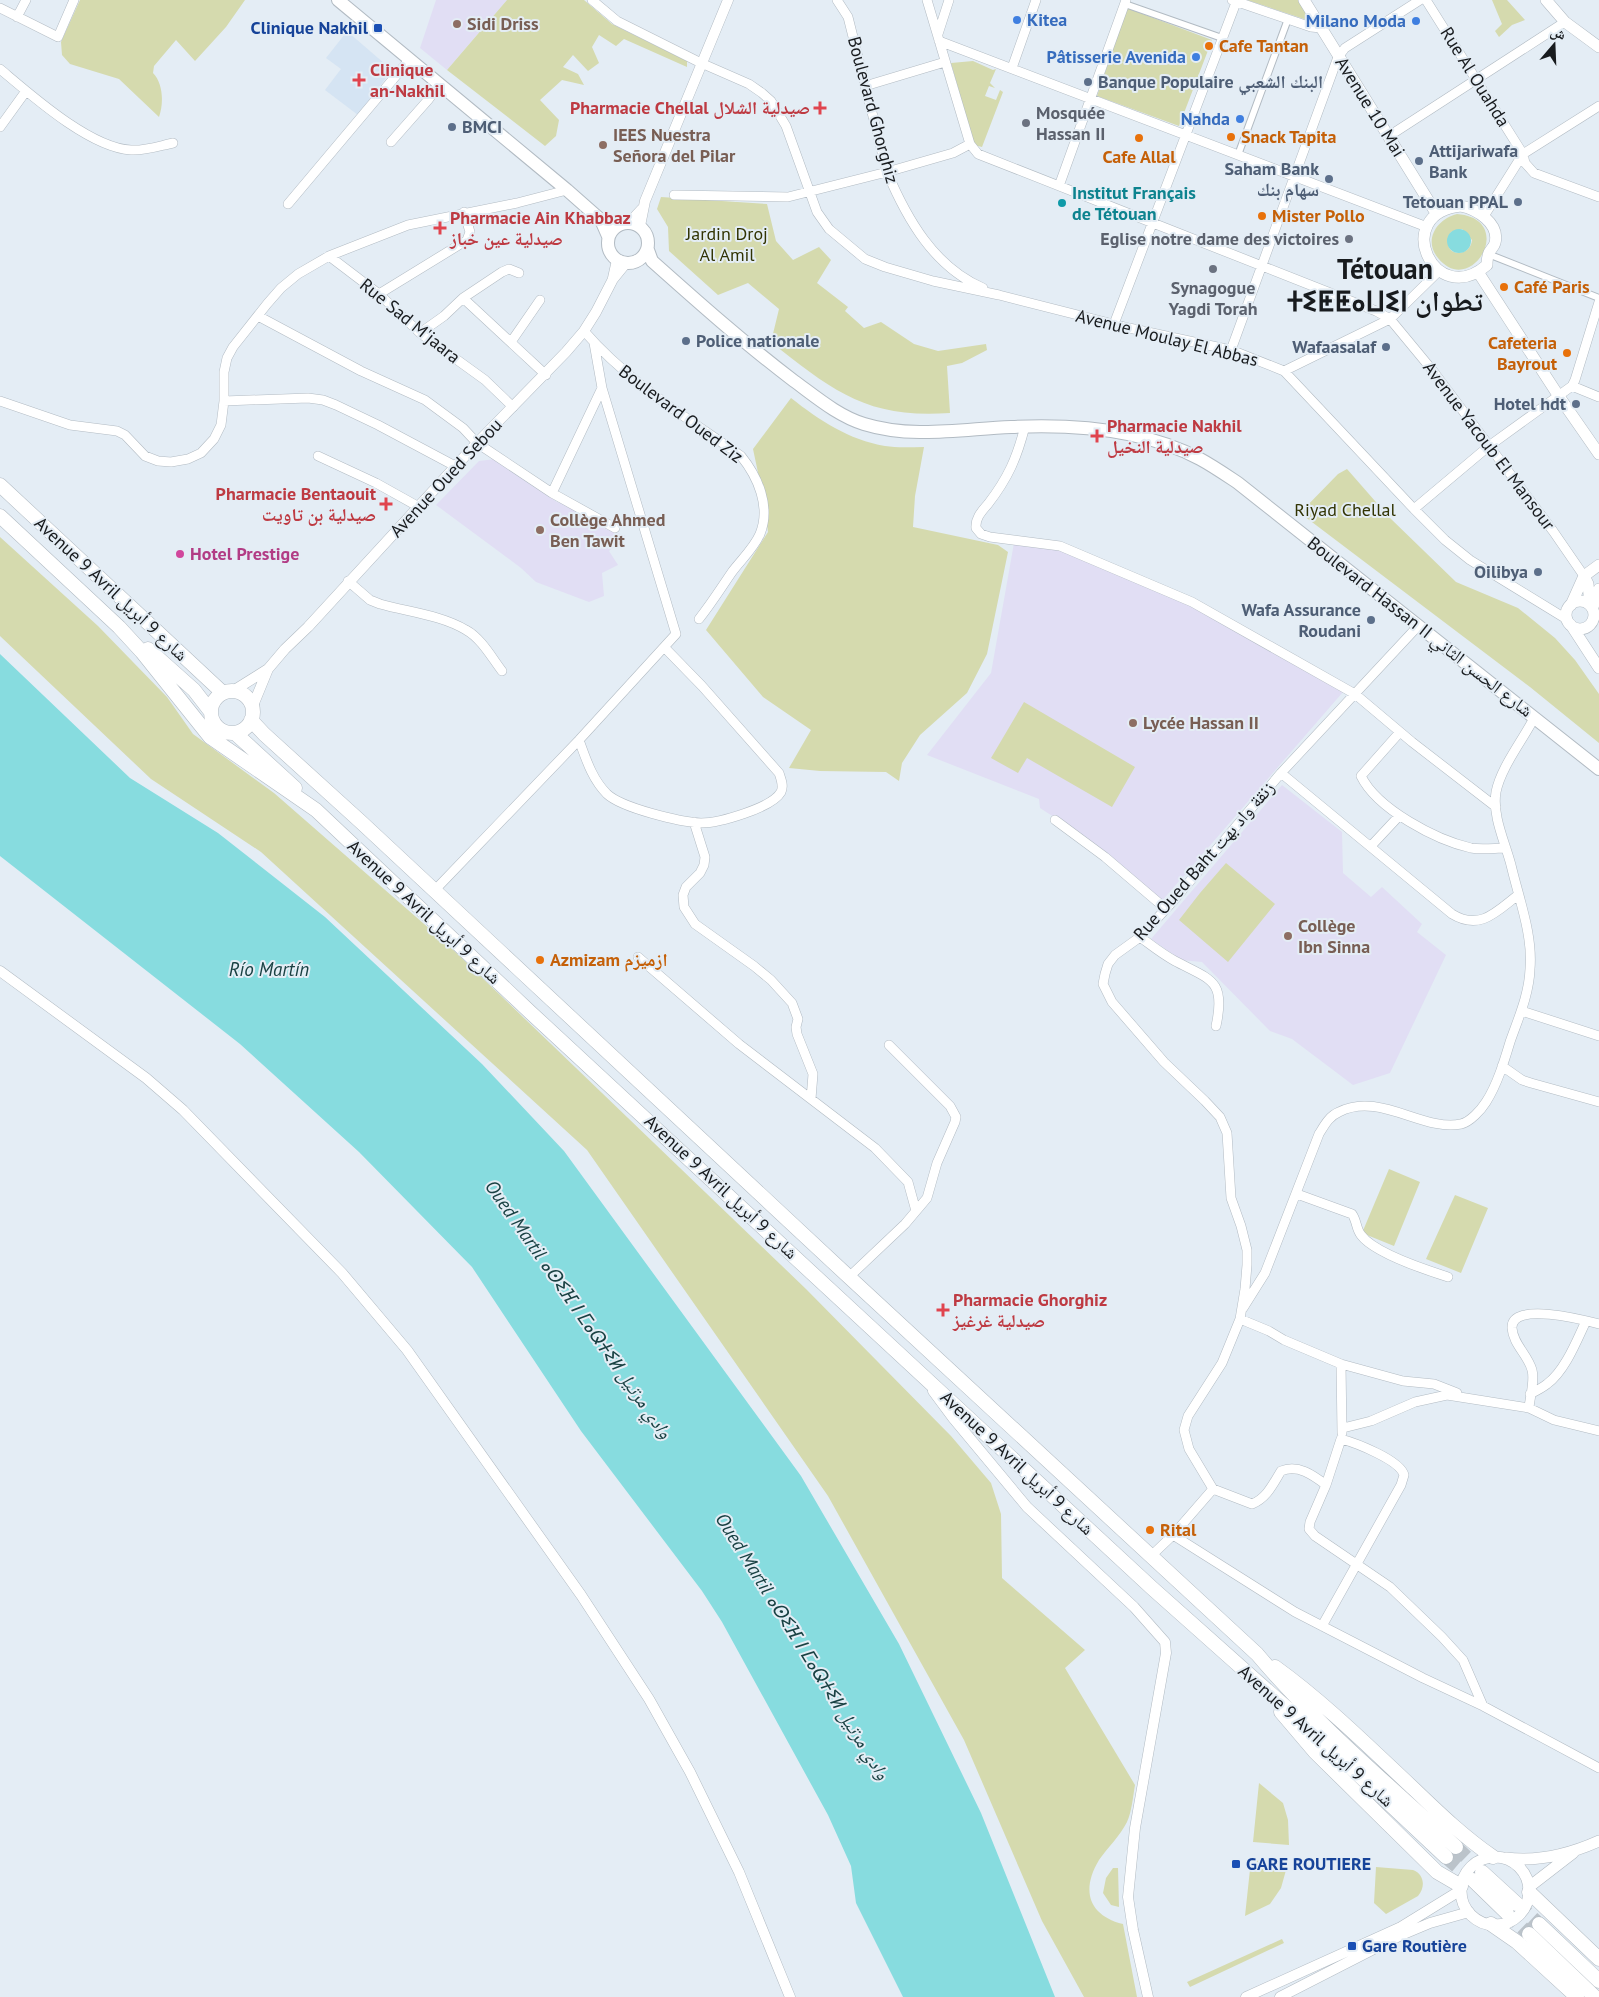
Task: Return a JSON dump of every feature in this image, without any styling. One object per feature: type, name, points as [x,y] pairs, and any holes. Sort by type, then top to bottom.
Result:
[{"type":"highway","name":"Avenue 9 Avril شارع 9 أبريل","points":[[0,485],[228,692]]},
{"type":"highway","name":"Avenue 9 Avril شارع 9 أبريل","points":[[0,516],[142,652],[210,737],[316,810],[530,1012],[1152,1588],[1451,1852],[1279,1681],[1257,1654],[356,817],[264,734],[252,714]]},
{"type":"highway","points":[[119,628],[150,650],[194,690],[210,712]]},
{"type":"highway","points":[[228,692],[238,692],[247,698],[252,714],[247,726],[235,733],[229,733],[218,728],[211,718],[212,704],[216,698],[228,692]]},
{"type":"highway","points":[[235,733],[316,810]]},
{"type":"highway","points":[[1257,1654],[1296,1682],[1356,1734],[1468,1840],[1498,1857]]},
{"type":"highway","points":[[1253,1678],[1299,1734],[1333,1770],[1437,1872],[1469,1882],[1512,1908]]},
{"type":"highway","points":[[1529,1890],[1599,1959]]},
{"type":"highway","points":[[1491,1924],[1517,1942],[1577,1997]]},
{"type":"highway","points":[[1539,1924],[1599,1981]]},
{"type":"highway","points":[[1529,1934],[1595,1997]]},
{"type":"main road","points":[[338,0],[567,190],[601,220],[608,236]]},
{"type":"main road","name":"Avenue 10 Mai","points":[[1304,0],[1436,213]]},
{"type":"main road","points":[[1546,0],[1565,22],[1599,46]]},
{"type":"main road","points":[[1461,206],[1471,208],[1484,216],[1494,231],[1495,243],[1488,254],[1486,265],[1478,272],[1458,278],[1448,276],[1431,264],[1423,243],[1427,227],[1436,213],[1450,207],[1461,206]]},
{"type":"main road","points":[[601,220],[630,224],[648,236],[647,256],[636,262],[621,262],[610,254],[607,245],[608,236],[613,229],[630,224]]},
{"type":"main road","name":"Boulevard Hassan II شارع الحسن الثاني","points":[[647,256],[758,354],[820,400],[843,415],[864,424],[890,430],[924,433],[1025,426],[1084,428],[1139,437],[1199,459],[1238,483],[1599,769]]},
{"type":"main road","points":[[1478,272],[1599,454]]},
{"type":"main road","points":[[1599,565],[1584,576],[1567,612],[1569,622],[1599,668]]},
{"type":"main road","points":[[1584,576],[1588,584],[1594,613],[1593,621],[1599,632]]},
{"type":"main road","points":[[1592,607],[1599,588]]},
{"type":"main road","points":[[1571,605],[1578,601],[1592,607]]},
{"type":"main road","points":[[1569,622],[1575,627],[1585,628],[1593,621]]},
{"type":"main road","points":[[1529,1890],[1575,1852],[1599,1841]]},
{"type":"main road","points":[[1498,1857],[1520,1867],[1526,1877],[1529,1890],[1525,1907],[1516,1917],[1503,1923],[1491,1924],[1483,1922],[1469,1912],[1462,1898],[1469,1882],[1465,1875],[1473,1865],[1484,1858],[1498,1857],[1537,1858],[1575,1852]]},
{"type":"street","points":[[17,17],[26,0]]},
{"type":"street","points":[[0,8],[58,37],[74,0]]},
{"type":"street","points":[[592,0],[617,21],[701,63],[749,84],[771,101],[786,126],[817,212],[829,229],[865,258],[885,268],[933,281],[999,295]]},
{"type":"street","points":[[630,224],[642,209],[728,0]]},
{"type":"street","name":"Boulevard Ghorghiz","points":[[837,0],[848,17],[887,172],[906,213],[931,249],[959,276],[999,295]]},
{"type":"street","points":[[927,0],[970,144],[978,154],[1262,265],[1376,311],[1390,319]]},
{"type":"street","points":[[938,38],[949,0]]},
{"type":"street","points":[[1012,68],[1036,0]]},
{"type":"street","points":[[1231,350],[1338,57],[1345,48],[1420,0]]},
{"type":"street","name":"Rue Al Ouahda","points":[[1426,0],[1523,154],[1526,163],[1534,172],[1599,197]]},
{"type":"street","points":[[1114,324],[1235,1],[1321,28]]},
{"type":"street","points":[[1059,186],[1126,2],[1222,38]]},
{"type":"street","points":[[1238,155],[1288,19]]},
{"type":"street","points":[[1389,136],[1565,22]]},
{"type":"street","points":[[938,38],[1427,227]]},
{"type":"street","points":[[288,204],[410,59]]},
{"type":"street","points":[[865,86],[945,62]]},
{"type":"street","points":[[0,69],[26,91],[86,135],[103,144],[132,150],[173,143]]},
{"type":"street","points":[[391,142],[439,85]]},
{"type":"street","points":[[0,127],[26,91]]},
{"type":"street","points":[[1484,216],[1523,154],[1599,106]]},
{"type":"street","points":[[674,195],[788,198],[953,153],[970,144]]},
{"type":"street","points":[[0,402],[70,424],[116,431],[125,435],[145,456],[158,461],[171,462],[188,459],[200,453],[214,439],[221,425],[224,401],[224,372],[227,358],[238,340],[281,288],[298,274],[329,256],[408,225],[464,212],[517,203],[567,190]]},
{"type":"street","points":[[379,294],[467,240],[470,232],[464,212]]},
{"type":"street","points":[[1414,510],[1488,446],[1572,386],[1599,300],[1488,254]]},
{"type":"street","name":"Rue Sad M'jaara","points":[[329,256],[379,294],[420,333],[485,380],[513,407]]},
{"type":"street","name":"Avenue Oued Sebou","points":[[228,692],[268,669],[348,581],[420,507],[455,466],[546,375],[584,331],[596,312],[621,262]]},
{"type":"street","points":[[420,333],[444,316],[463,298],[502,272],[509,270],[519,273]]},
{"type":"street","points":[[1284,371],[1390,319],[1439,271]]},
{"type":"street","name":"Avenue Moulay El Abbas","points":[[999,295],[1114,324],[1231,350],[1284,371],[1414,510],[1470,560],[1569,622]]},
{"type":"street","points":[[463,298],[546,375]]},
{"type":"street","points":[[511,342],[540,300]]},
{"type":"street","points":[[258,316],[346,363],[426,400],[449,416],[477,443],[552,493],[615,528]]},
{"type":"street","name":"Avenue Yacoub El Mansour","points":[[1390,319],[1433,371],[1553,531],[1584,576]]},
{"type":"street","name":"Boulevard Oued Ziz","points":[[584,331],[614,363],[648,392],[741,456],[751,468],[762,496],[764,511],[760,535],[700,619]]},
{"type":"street","points":[[434,891],[579,740],[676,634],[602,388],[594,343]]},
{"type":"street","points":[[1572,386],[1599,397]]},
{"type":"street","points":[[552,493],[602,388]]},
{"type":"street","points":[[224,401],[308,398],[323,400],[378,425],[455,466]]},
{"type":"street","points":[[1025,426],[1012,468],[1005,482],[977,518],[976,528],[981,534],[990,537],[1041,542],[1060,546],[1192,602],[1355,694],[1400,732],[1496,807]]},
{"type":"street","points":[[318,456],[376,483],[420,507]]},
{"type":"street","points":[[348,581],[370,600],[448,622],[467,630],[502,671]]},
{"type":"street","name":"Rue Oued Baht زنقة واد بهت","points":[[1213,1490],[1189,1449],[1184,1430],[1188,1416],[1222,1363],[1241,1315],[1247,1250],[1242,1226],[1231,1198],[1227,1133],[1220,1117],[1205,1100],[1164,1062],[1112,1002],[1103,984],[1108,964],[1115,955],[1140,937],[1166,909],[1281,773],[1419,625]]},
{"type":"street","points":[[579,740],[597,783],[608,796],[675,820],[715,822],[768,803],[780,793],[782,787],[779,773],[702,686],[665,648]]},
{"type":"street","name":"Avenue Oued Sebou","points":[[252,714],[268,669]]},
{"type":"street","points":[[1534,718],[1496,790],[1496,807],[1530,950],[1530,970],[1522,1011],[1502,1066],[1486,1102],[1470,1119],[1462,1124],[1435,1123],[1374,1106],[1352,1108],[1338,1112],[1328,1120],[1319,1134],[1265,1273],[1241,1315],[1284,1340],[1341,1364],[1404,1381],[1434,1384],[1464,1396],[1495,1404],[1529,1408],[1554,1420],[1599,1432]]},
{"type":"street","points":[[1400,732],[1361,776],[1366,787],[1399,816],[1436,835],[1472,848],[1506,848]]},
{"type":"street","points":[[1281,773],[1452,914],[1470,921],[1485,919],[1518,895]]},
{"type":"street","points":[[1371,846],[1399,816]]},
{"type":"street","points":[[1055,820],[1105,857],[1166,909]]},
{"type":"street","points":[[694,822],[705,857],[700,873],[682,895],[684,906],[695,924],[754,966],[771,980],[792,1003],[798,1019],[797,1034],[813,1074],[811,1099]]},
{"type":"street","points":[[1140,937],[1170,958],[1211,980],[1218,989],[1220,996],[1220,1009],[1216,1026]]},
{"type":"street","points":[[638,957],[739,1044],[874,1148],[896,1168],[908,1182],[916,1211]]},
{"type":"street","points":[[0,971],[140,1074],[183,1110],[342,1273],[407,1350],[581,1595],[649,1699],[690,1772],[739,1872],[790,1997]]},
{"type":"street","points":[[1522,1011],[1599,1036]]},
{"type":"street","points":[[849,1277],[905,1224],[927,1198],[937,1162],[956,1122],[956,1117],[950,1106],[889,1045]]},
{"type":"street","points":[[1502,1066],[1531,1084],[1599,1102]]},
{"type":"street","points":[[1297,1194],[1352,1214],[1356,1220],[1360,1235],[1375,1247],[1414,1266],[1448,1277]]},
{"type":"street","points":[[1529,1408],[1532,1370],[1526,1356],[1514,1338],[1512,1327],[1514,1320],[1519,1316],[1534,1314],[1599,1324]]},
{"type":"street","points":[[1530,1394],[1549,1383],[1557,1373],[1571,1351],[1586,1321]]},
{"type":"street","points":[[1341,1364],[1343,1428],[1341,1439],[1309,1529],[1315,1536],[1390,1588],[1442,1637],[1463,1660],[1483,1706]]},
{"type":"street","points":[[925,1377],[953,1418],[1027,1507],[1134,1608],[1165,1642],[1166,1653],[1135,1828],[1128,1897],[1133,1930],[1148,1997]]},
{"type":"street","points":[[1343,1428],[1371,1421],[1414,1402],[1428,1398],[1447,1395],[1464,1396]]},
{"type":"street","points":[[1322,1626],[1404,1475],[1400,1467],[1364,1447],[1341,1439]]},
{"type":"street","points":[[1151,1556],[1173,1535],[1213,1490],[1252,1504],[1260,1501],[1271,1488],[1281,1471],[1287,1468],[1297,1469],[1313,1475],[1326,1485]]},
{"type":"street","points":[[1173,1535],[1267,1596],[1322,1626],[1483,1706],[1599,1768]]},
{"type":"street","points":[[1246,1997],[1401,1927],[1469,1882]]},
{"type":"street","points":[[1280,1997],[1399,1936],[1469,1912]]},
{"type":"shaded area","name":"Sidi Driss","points":[[436,0],[507,0],[447,70],[420,48]]},
{"type":"shaded area","name":"Clinique an-Nakhil","points":[[349,33],[392,70],[358,115],[325,90],[341,69],[326,58],[345,34]]},
{"type":"shaded area","name":"Collège Ahmed Ben Tawit","points":[[496,459],[557,502],[575,507],[595,525],[626,536],[609,551],[618,565],[602,573],[604,596],[589,602],[536,582],[521,568],[436,505],[479,461]]},
{"type":"shaded area","name":"Lycée Hassan II","points":[[1014,543],[1059,548],[1181,598],[1343,692],[1161,902],[1094,843],[1040,808],[1039,799],[927,755],[991,673]]},
{"type":"shaded area","name":"Collège Ibn Sinna","points":[[1282,785],[1342,832],[1343,873],[1371,897],[1382,887],[1422,924],[1417,932],[1446,955],[1390,1073],[1353,1085],[1292,1039],[1270,1031],[1202,962],[1181,960],[1151,939]]},
{"type":"green space","points":[[80,0],[245,0],[226,27],[195,61],[176,40],[154,66],[153,73],[159,82],[162,94],[162,106],[159,117],[119,79],[70,64],[62,55],[61,42]]},
{"type":"green space","points":[[507,0],[584,0],[612,24],[687,61],[687,67],[624,39],[616,46],[599,35],[592,47],[599,63],[588,71],[573,55],[563,67],[578,74],[584,85],[562,80],[540,100],[559,120],[556,136],[545,146],[447,70]]},
{"type":"green space","points":[[1247,0],[1298,0],[1313,22]]},
{"type":"green space","points":[[1492,0],[1507,0],[1525,20],[1512,25],[1499,37],[1495,31],[1502,24]]},
{"type":"green space","points":[[1127,8],[1212,40],[1179,126],[1097,96]]},
{"type":"green space","points":[[973,61],[993,70],[996,69],[990,83],[995,88],[989,86],[985,96],[996,100],[1000,90],[1003,92],[982,147],[974,145],[951,63]]},
{"type":"green space","name":"Jardin Droj Al Amil","points":[[661,197],[767,204],[776,241],[793,260],[819,247],[831,260],[817,283],[848,307],[845,311],[864,328],[881,322],[914,344],[938,351],[986,344],[987,350],[962,363],[947,366],[950,413],[921,414],[873,406],[833,388],[813,375],[771,342],[779,309],[748,283],[718,295],[669,251],[668,227],[657,209]]},
{"type":"green space","points":[[1457,214],[1475,219],[1484,229],[1486,241],[1483,253],[1475,263],[1463,269],[1451,268],[1438,258],[1432,244],[1432,237],[1438,225]],"holes":[[[1462,229],[1472,240],[1466,251],[1461,253],[1451,250],[1448,240],[1451,232]]]},
{"type":"green space","points":[[791,398],[835,428],[859,439],[890,447],[924,447],[915,496],[913,527],[998,545],[1008,552],[987,654],[967,693],[920,735],[902,763],[899,781],[886,772],[820,771],[789,768],[811,730],[763,697],[706,630],[768,532],[764,501],[753,449]]},
{"type":"green space","name":"Riyad Chellal","points":[[1347,469],[1389,517],[1456,582],[1518,608],[1555,638],[1575,660],[1599,694],[1599,743],[1530,687],[1300,513],[1338,474]]},
{"type":"green space","points":[[0,537],[98,626],[167,697],[193,734],[274,793],[447,944],[806,1289],[951,1436],[991,1483],[1001,1514],[1002,1578],[1085,1650],[1065,1668],[1135,1785],[1127,1822],[1099,1860],[1093,1871],[1089,1891],[1095,1908],[1111,1920],[1123,1924],[1137,1997],[1084,1997],[1042,1921],[964,1740],[828,1496],[587,1150],[261,852],[151,779],[0,636]]},
{"type":"green space","points":[[1024,702],[1135,767],[1112,807],[1027,758],[1018,773],[991,758]]},
{"type":"green space","points":[[1226,863],[1275,904],[1228,962],[1179,920]]},
{"type":"green space","points":[[1389,1169],[1420,1182],[1394,1246],[1362,1233]]},
{"type":"green space","points":[[1455,1195],[1488,1208],[1461,1273],[1426,1259]]},
{"type":"green space","points":[[1259,1783],[1283,1803],[1288,1820],[1289,1845],[1253,1842]]},
{"type":"green space","points":[[1251,1860],[1288,1863],[1281,1888],[1270,1904],[1245,1916]]},
{"type":"green space","points":[[1376,1867],[1413,1870],[1417,1872],[1423,1881],[1421,1892],[1418,1896],[1386,1914],[1374,1903]]},
{"type":"green space","points":[[1113,1868],[1118,1868],[1119,1907],[1111,1905],[1103,1893],[1106,1878]]},
{"type":"green space","points":[[1282,1939],[1284,1943],[1190,1987],[1187,1982]]},
{"type":"water","points":[[1459,229],[1468,232],[1471,241],[1468,250],[1459,253],[1450,250],[1447,241],[1450,232]]},
{"type":"water","name":"Río Martín","points":[[0,654],[130,778],[218,833],[325,917],[482,1064],[564,1151],[801,1476],[899,1644],[981,1813],[1055,1997],[903,1997],[856,1903],[851,1866],[828,1815],[722,1622],[702,1591],[581,1431],[472,1267],[359,1152],[240,1044],[0,856]]},
{"type":"tunnel","points":[[1456,1847],[1482,1872]]},
{"type":"tunnel","points":[[1446,1857],[1473,1880]]},
{"type":"tunnel","points":[[1517,1904],[1539,1924]]},
{"type":"tunnel","points":[[1507,1913],[1529,1934]]},
{"type":"place","name":"Kitea","points":[[1017,20]]},
{"type":"place","name":"Milano Moda","points":[[1416,21]]},
{"type":"place","name":"Sidi Driss","points":[[457,24]]},
{"type":"place","name":"Clinique Nakhil","points":[[378,28]]},
{"type":"place","name":"Cafe Tantan","points":[[1209,46]]},
{"type":"place","name":"Pâtisserie Avenida","points":[[1196,57]]},
{"type":"place","name":"Clinique an-Nakhil","points":[[359,80]]},
{"type":"place","name":"Banque Populaire البنك الشعبي","points":[[1088,82]]},
{"type":"place","name":"Pharmacie Chellal صيدلية الشلال","points":[[820,108]]},
{"type":"place","name":"Nahda","points":[[1240,119]]},
{"type":"place","name":"Mosquée Hassan II","points":[[1026,123]]},
{"type":"place","name":"BMCI","points":[[452,127]]},
{"type":"place","name":"Snack Tapita","points":[[1231,137]]},
{"type":"place","name":"Cafe Allal","points":[[1139,138]]},
{"type":"place","name":"IEES Nuestra Señora del Pilar","points":[[603,145]]},
{"type":"place","name":"Attijariwafa Bank","points":[[1419,161]]},
{"type":"place","name":"Saham Bank سهام بنك","points":[[1329,179]]},
{"type":"place","name":"Tetouan PPAL","points":[[1518,202]]},
{"type":"place","name":"Institut Français de Tétouan","points":[[1062,203]]},
{"type":"place","name":"Mister Pollo","points":[[1262,216]]},
{"type":"place","name":"Pharmacie Ain Khabbaz صيدلية عين خباز","points":[[440,228]]},
{"type":"place","name":"Eglise notre dame des victoires","points":[[1349,239]]},
{"type":"place","name":"Synagogue Yagdi Torah","points":[[1213,269]]},
{"type":"place","name":"Café Paris","points":[[1504,287]]},
{"type":"place","name":"Police nationale","points":[[686,341]]},
{"type":"place","name":"Wafaasalaf","points":[[1386,347]]},
{"type":"place","name":"Cafeteria Bayrout","points":[[1567,353]]},
{"type":"place","name":"Hotel hdt","points":[[1576,404]]},
{"type":"place","name":"Pharmacie Nakhil صيدلية النخيل","points":[[1097,436]]},
{"type":"place","name":"Pharmacie Bentaouit صيدلية بن تاويت","points":[[386,504]]},
{"type":"place","name":"Collège Ahmed Ben Tawit","points":[[540,530]]},
{"type":"place","name":"Hotel Prestige","points":[[180,554]]},
{"type":"place","name":"Oilibya","points":[[1538,572]]},
{"type":"place","name":"Wafa Assurance Roudani","points":[[1371,620]]},
{"type":"place","name":"Lycée Hassan II","points":[[1133,723]]},
{"type":"place","name":"Collège Ibn Sinna","points":[[1288,936]]},
{"type":"place","name":"Azmizam ازميزم","points":[[540,960]]},
{"type":"place","name":"Pharmacie Ghorghiz صيدلية غرغيز","points":[[943,1310]]},
{"type":"place","name":"Rital","points":[[1150,1530]]},
{"type":"place","name":"GARE ROUTIERE","points":[[1236,1864]]},
{"type":"place","name":"Gare Routière","points":[[1352,1946]]},
{"type":"district","name":"Tétouan ⵜⵉⵟⵟⴰⵡⵉⵏ تطوان","points":[[1385,285]]},
{"type":"water label","name":"Oued Martil ⴰⵙⵉⴼ ⵏ ⵎⴰⵕⵜⵉⵍ وادي مرتيل","points":[[579,1309]]},
{"type":"water label","name":"Oued Martil ⴰⵙⵉⴼ ⵏ ⵎⴰⵕⵜⵉⵍ وادي مرتيل","points":[[803,1646]]}]
